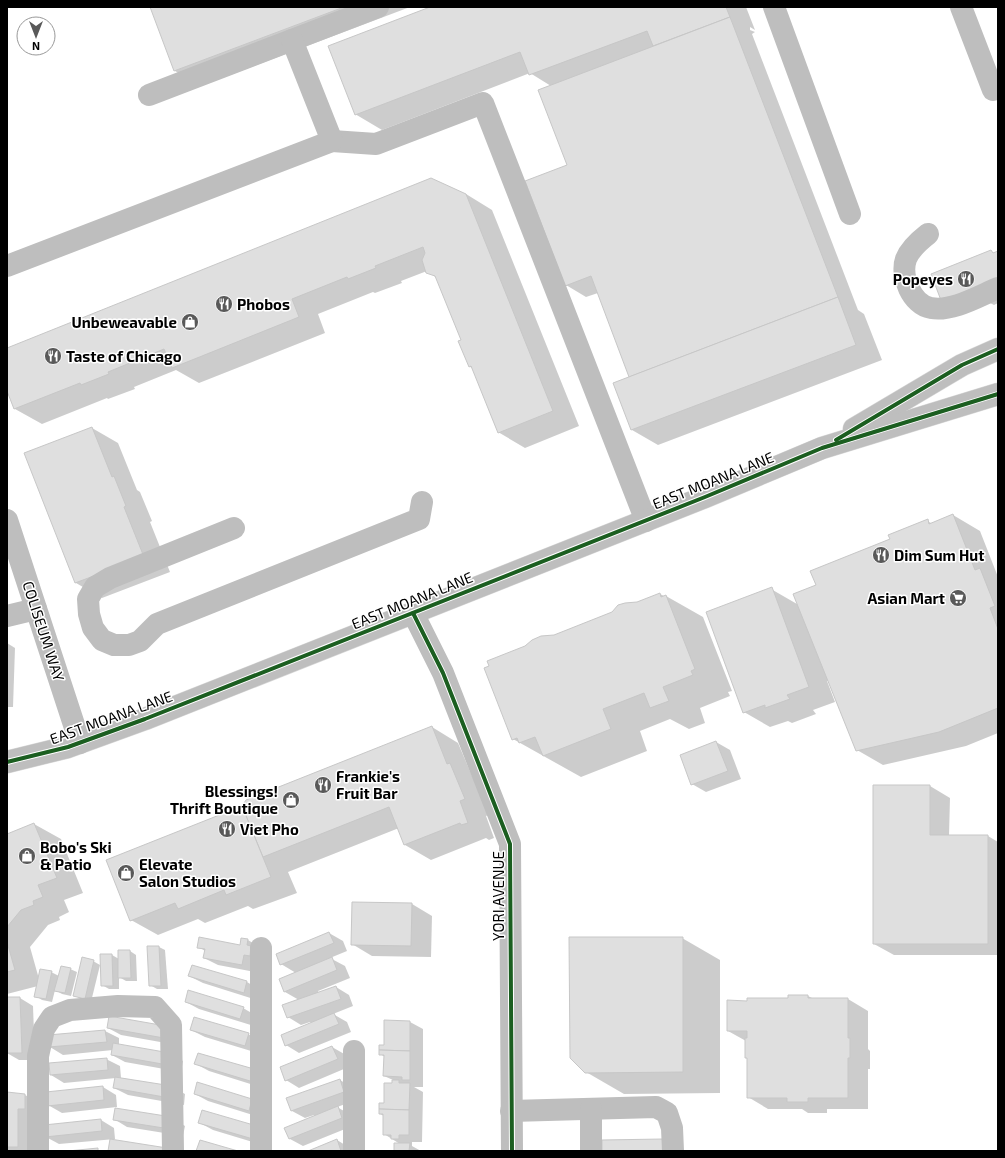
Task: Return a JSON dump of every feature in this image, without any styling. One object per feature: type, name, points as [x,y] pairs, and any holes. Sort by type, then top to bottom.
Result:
[{"type":"main road","points":[[149,95],[378,7]]},
{"type":"main road","points":[[774,7],[850,214]]},
{"type":"main road","points":[[961,7],[993,90]]},
{"type":"main road","points":[[292,40],[332,141]]},
{"type":"main road","points":[[7,266],[332,141],[376,144],[483,103],[646,521]]},
{"type":"main road","points":[[928,234],[917,243],[906,258],[904,267],[904,276],[910,290],[921,304],[930,308],[949,308],[998,288]]},
{"type":"main road","name":"EAST MOANA LANE","points":[[822,448],[962,365],[998,349]]},
{"type":"main road","name":"EAST MOANA LANE","points":[[7,762],[80,743],[145,719],[646,521],[822,448],[998,394]]},
{"type":"main road","points":[[234,528],[110,578],[95,587],[88,599],[88,614],[93,628],[102,640],[114,645],[128,645],[140,641],[157,624],[418,519],[422,502]]},
{"type":"main road","name":"COLISEUM WAY","points":[[7,520],[80,743]]},
{"type":"main road","points":[[7,616],[36,609]]},
{"type":"main road","name":"YORI AVENUE","points":[[413,613],[443,673],[510,844],[512,1151]]},
{"type":"main road","points":[[261,948],[261,1151]]},
{"type":"main road","points":[[38,1151],[38,1056],[44,1029],[52,1017],[70,1010],[118,1006],[155,1008],[171,1025],[174,1151]]},
{"type":"main road","points":[[354,1051],[354,1151]]},
{"type":"main road","points":[[511,1111],[656,1107],[667,1112],[672,1128],[673,1151]]},
{"type":"main road","points":[[590,1151],[591,1109]]},
{"type":"building","points":[[150,7],[344,7],[174,71]]},
{"type":"building","points":[[430,7],[726,7],[730,17],[653,46],[647,31],[529,75],[520,52],[355,115],[328,46]]},
{"type":"building","points":[[730,17],[838,297],[629,377],[591,276],[565,286],[525,181],[567,165],[538,90]]},
{"type":"building","points":[[431,178],[466,194],[553,411],[498,433],[471,366],[469,367],[458,341],[461,340],[435,276],[426,273],[422,260],[425,253],[423,247],[375,266],[376,268],[348,279],[347,277],[292,299],[299,317],[172,368],[164,349],[108,372],[109,374],[81,385],[80,383],[14,409],[7,391],[7,348]]},
{"type":"building","name":"Popeyes","points":[[991,250],[993,253],[998,251],[998,284],[942,303],[931,274]]},
{"type":"building","points":[[838,297],[856,345],[631,430],[613,383]]},
{"type":"building","points":[[92,427],[112,477],[114,476],[126,506],[124,507],[144,557],[75,583],[24,453]]},
{"type":"building","points":[[953,514],[975,570],[980,568],[995,606],[990,608],[998,629],[998,708],[939,732],[856,751],[793,594],[816,585],[810,571],[890,539],[888,535],[928,519],[929,524]]},
{"type":"building","points":[[772,587],[809,687],[787,695],[790,699],[765,708],[765,705],[743,713],[706,612]]},
{"type":"building","points":[[660,593],[661,597],[666,595],[695,669],[691,671],[693,675],[663,687],[669,701],[650,708],[644,693],[603,709],[611,729],[543,756],[535,737],[519,743],[517,738],[512,740],[484,668],[489,666],[487,661],[525,646],[532,640],[541,636],[554,635],[612,612],[618,605],[637,602]]},
{"type":"building","points":[[432,726],[447,764],[450,763],[465,799],[460,801],[468,823],[461,825],[460,823],[404,845],[389,807],[263,857],[242,806],[246,800]]},
{"type":"building","points":[[716,741],[728,771],[691,785],[680,755]]},
{"type":"building","points":[[873,785],[930,785],[930,835],[988,835],[988,944],[873,944]]},
{"type":"building","points":[[242,806],[271,877],[226,895],[224,890],[178,909],[175,903],[130,921],[106,860]]},
{"type":"building","name":"Bobo's Ski & Patio","points":[[34,823],[57,878],[38,885],[43,897],[33,901],[34,905],[21,910],[7,927],[7,834]]},
{"type":"building","points":[[352,902],[412,903],[411,946],[351,945]]},
{"type":"building","points":[[329,932],[334,943],[280,965],[276,954]]},
{"type":"building","points":[[199,937],[240,945],[241,938],[248,939],[247,945],[251,946],[250,956],[244,955],[242,965],[203,958],[205,949],[197,948]]},
{"type":"building","points":[[569,937],[683,937],[683,1072],[585,1073],[570,1058]]},
{"type":"building","points":[[7,942],[15,970],[7,972]]},
{"type":"building","points":[[147,946],[159,946],[161,986],[149,986]]},
{"type":"building","points":[[118,950],[130,950],[131,978],[118,978]]},
{"type":"building","points":[[100,954],[112,954],[113,986],[101,986]]},
{"type":"building","points":[[82,957],[94,960],[85,999],[73,996]]},
{"type":"building","points":[[332,957],[337,970],[284,992],[279,979]]},
{"type":"building","points":[[192,965],[247,981],[244,993],[188,976]]},
{"type":"building","points":[[61,966],[71,968],[65,993],[54,991]]},
{"type":"building","points":[[40,969],[52,971],[46,999],[34,997]]},
{"type":"building","points":[[336,986],[341,999],[287,1018],[282,1005]]},
{"type":"building","points":[[188,990],[244,1007],[240,1019],[185,1002]]},
{"type":"building","points":[[788,995],[808,995],[808,998],[848,998],[848,1038],[850,1038],[850,1058],[848,1058],[848,1098],[808,1098],[808,1102],[787,1102],[787,1098],[747,1098],[747,1058],[745,1058],[745,1038],[747,1038],[747,1031],[727,1031],[727,1000],[747,1001],[747,998],[788,998]]},
{"type":"building","points":[[7,997],[20,997],[22,1053],[7,1053]]},
{"type":"building","points":[[334,1013],[339,1024],[285,1046],[281,1035]]},
{"type":"building","points":[[109,1016],[166,1026],[164,1038],[107,1028]]},
{"type":"building","points":[[194,1017],[249,1033],[245,1046],[190,1030]]},
{"type":"building","points":[[384,1020],[410,1021],[410,1051],[379,1050],[379,1045],[384,1045]]},
{"type":"building","points":[[105,1030],[107,1042],[49,1047],[48,1035]]},
{"type":"building","points":[[113,1043],[170,1053],[168,1065],[111,1055]]},
{"type":"building","points":[[332,1046],[338,1059],[285,1081],[280,1067]]},
{"type":"building","points":[[379,1050],[410,1051],[410,1080],[402,1080],[402,1077],[383,1076],[384,1055],[379,1055]]},
{"type":"building","points":[[198,1053],[254,1069],[250,1081],[194,1064]]},
{"type":"building","points":[[107,1058],[108,1070],[50,1075],[49,1063]]},
{"type":"building","points":[[115,1077],[172,1086],[170,1098],[113,1088]]},
{"type":"building","points":[[340,1079],[344,1092],[291,1111],[286,1098]]},
{"type":"building","points":[[392,1080],[399,1080],[399,1083],[410,1083],[409,1110],[379,1109],[379,1103],[384,1103],[384,1083],[392,1083]]},
{"type":"building","points":[[197,1082],[252,1099],[249,1111],[194,1094]]},
{"type":"building","points":[[103,1086],[104,1100],[47,1106],[46,1092]]},
{"type":"building","points":[[7,1092],[25,1094],[25,1109],[18,1109],[18,1147],[7,1147]]},
{"type":"building","points":[[338,1106],[342,1118],[289,1139],[284,1128]]},
{"type":"building","points":[[115,1108],[172,1117],[170,1129],[113,1120]]},
{"type":"building","points":[[379,1109],[409,1110],[409,1135],[399,1135],[399,1139],[391,1139],[391,1135],[383,1135],[383,1114],[379,1114]]},
{"type":"building","points":[[202,1110],[257,1126],[253,1139],[198,1123]]},
{"type":"building","points":[[101,1119],[102,1131],[45,1137],[44,1125]]},
{"type":"building","points":[[110,1139],[167,1148],[166,1151],[108,1151]]},
{"type":"building","points":[[337,1139],[341,1151],[308,1151]]},
{"type":"building","points":[[663,1139],[663,1151],[602,1151],[602,1140]]},
{"type":"building","points":[[200,1140],[238,1151],[196,1151]]},
{"type":"building","points":[[394,1143],[410,1143],[409,1151],[394,1151]]},
{"type":"building","points":[[98,1148],[98,1151],[68,1151]]},
{"type":"cycle path","points":[[836,440],[962,365],[998,349]]},
{"type":"cycle path","points":[[7,762],[68,747],[145,719],[705,497],[822,448],[998,394]]},
{"type":"cycle path","points":[[413,613],[443,673],[510,844],[512,1151]]},
{"type":"place","name":"Popeyes","points":[[966,279]]},
{"type":"place","name":"Phobos","points":[[224,304]]},
{"type":"place","name":"Unbeweavable","points":[[190,322]]},
{"type":"place","name":"Taste of Chicago","points":[[53,356]]},
{"type":"place","name":"Dim Sum Hut","points":[[881,555]]},
{"type":"place","name":"Asian Mart","points":[[958,598]]},
{"type":"place","name":"Frankie's Fruit Bar","points":[[323,785]]},
{"type":"place","name":"Blessings! Thrift Boutique","points":[[291,800]]},
{"type":"place","name":"Viet Pho","points":[[227,829]]},
{"type":"place","name":"Bobo's Ski & Patio","points":[[27,856]]},
{"type":"place","name":"Elevate Salon Studios","points":[[126,873]]}]
